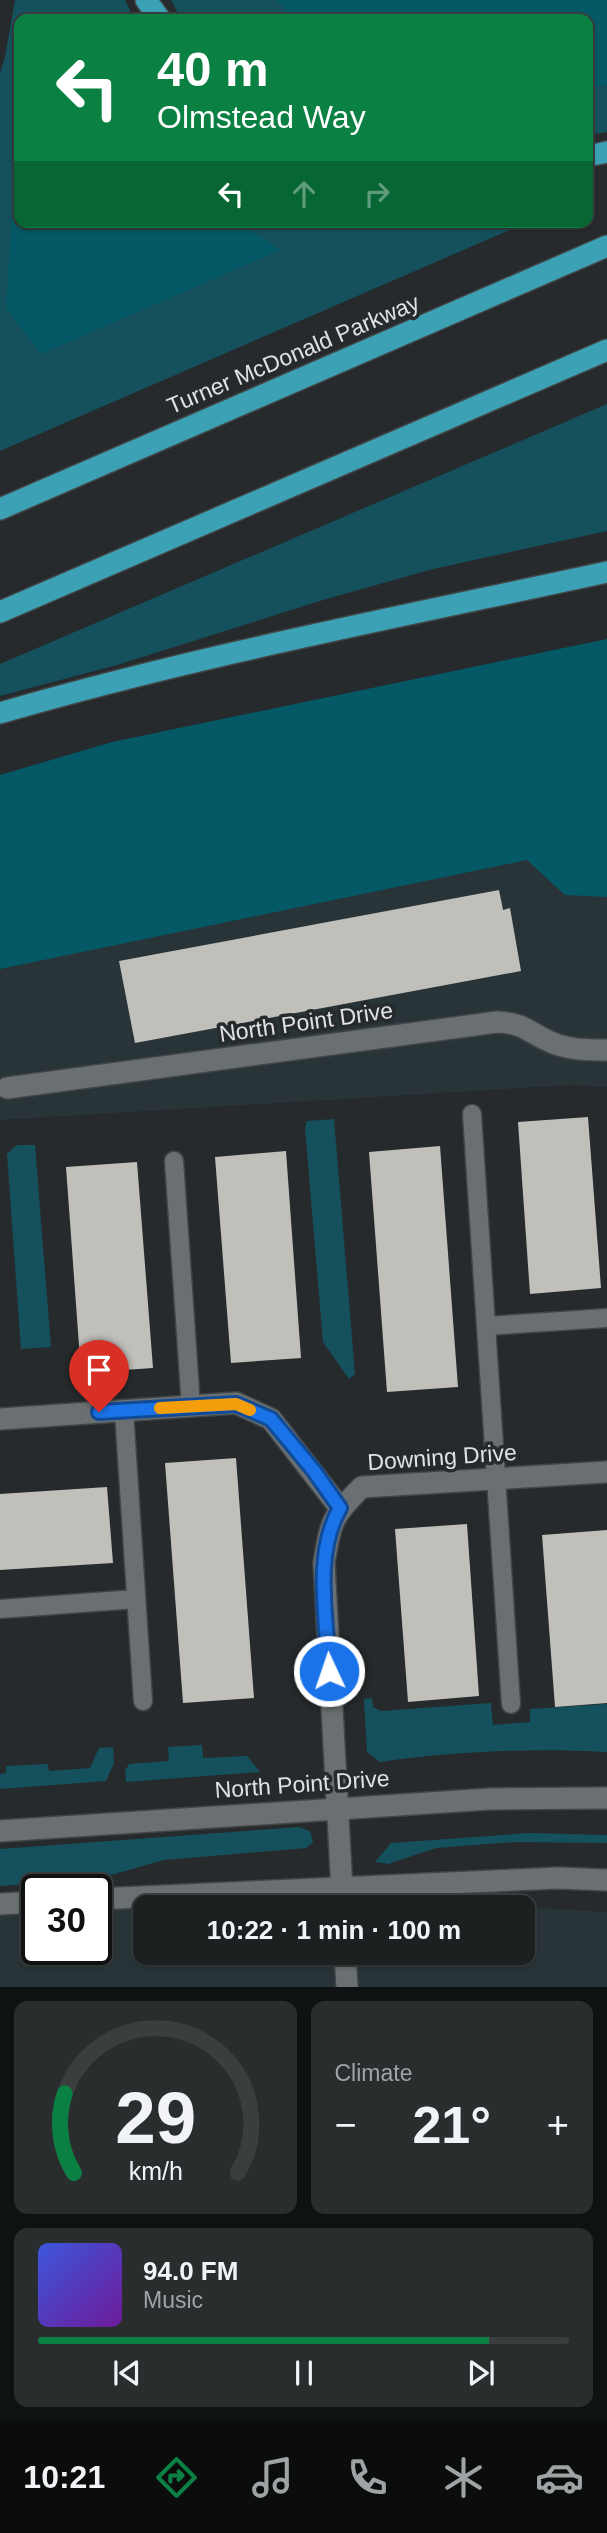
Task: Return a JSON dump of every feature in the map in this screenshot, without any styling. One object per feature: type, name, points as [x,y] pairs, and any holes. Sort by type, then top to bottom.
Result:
[{"type":"highway","name":"Turner McDonald Parkway","points":[[0,509],[607,246]]},
{"type":"highway","points":[[0,612],[607,350]]},
{"type":"highway","points":[[0,713],[243,650],[607,572]]},
{"type":"street","name":"North Point Drive","points":[[8,1088],[497,1021],[516,1023],[552,1042],[578,1050],[607,1050]]},
{"type":"street","points":[[0,1419],[236,1404],[271,1419],[314,1471],[340,1508],[331,1524],[324,1563],[342,1895]]},
{"type":"street","name":"Downing Drive","points":[[340,1508],[362,1487],[607,1472]]},
{"type":"street","name":"North Point Drive","points":[[0,1831],[490,1798],[607,1798]]},
{"type":"street","points":[[374,1895],[558,1878],[607,1880]]},
{"type":"street","points":[[112,1899],[133,1899]]},
{"type":"street","points":[[0,1904],[21,1903]]},
{"type":"street","points":[[346,1965],[347,1987]]},
{"type":"lane","points":[[472,1114],[511,1704]]},
{"type":"lane","points":[[174,1161],[191,1406]]},
{"type":"lane","points":[[487,1326],[607,1318]]},
{"type":"lane","points":[[124,1411],[143,1701]]},
{"type":"lane","points":[[0,1609],[136,1599]]},
{"type":"shaded area","points":[[15,0],[125,0],[132,14],[14,14],[14,228],[514,228],[0,451],[0,73]]},
{"type":"shaded area","points":[[171,0],[276,0],[289,14],[178,14]]},
{"type":"shaded area","points":[[276,0],[607,0],[607,85],[593,87],[593,14],[289,14]]},
{"type":"shaded area","points":[[607,85],[607,132],[593,134],[593,87]]},
{"type":"shaded area","points":[[14,182],[14,228],[246,228],[280,250],[41,354],[6,308]]},
{"type":"shaded area","points":[[607,404],[607,531],[433,569],[323,600],[117,665],[0,696],[0,664]]},
{"type":"shaded area","points":[[607,639],[607,897],[565,895],[527,860],[0,969],[0,775],[112,742]]},
{"type":"shaded area","points":[[607,695],[607,1087],[569,1085],[0,1120],[0,844]]},
{"type":"shaded area","points":[[334,1119],[355,1374],[349,1379],[323,1342],[305,1128],[307,1121]]},
{"type":"shaded area","points":[[17,1145],[35,1145],[51,1347],[21,1349],[7,1154]]},
{"type":"shaded area","points":[[372,1698],[373,1707],[381,1711],[491,1703],[493,1725],[530,1722],[530,1709],[607,1704],[607,1752],[493,1751],[380,1762],[367,1752],[364,1699]]},
{"type":"shaded area","points":[[202,1745],[203,1758],[247,1756],[260,1772],[126,1782],[125,1771],[129,1764],[169,1761],[168,1747]]},
{"type":"shaded area","points":[[113,1747],[114,1763],[106,1781],[0,1789],[0,1774],[6,1773],[6,1766],[48,1764],[49,1771],[90,1768],[99,1748]]},
{"type":"shaded area","points":[[299,1827],[310,1831],[313,1842],[306,1848],[164,1860],[112,1875],[21,1874],[21,1884],[0,1886],[0,1849]]},
{"type":"shaded area","points":[[529,1833],[607,1835],[607,1843],[514,1842],[436,1848],[388,1864],[375,1862],[391,1843]]},
{"type":"shaded area","points":[[21,1903],[21,1965],[112,1965],[112,1903],[133,1903],[133,1965],[535,1965],[535,1908],[607,1912],[607,1987],[0,1987],[0,1904]]},
{"type":"building","points":[[499,890],[503,910],[510,908],[521,971],[135,1043],[119,961]]},
{"type":"building","points":[[588,1117],[601,1288],[530,1294],[518,1122]]},
{"type":"building","points":[[440,1146],[458,1387],[387,1392],[369,1152]]},
{"type":"building","points":[[286,1151],[301,1358],[231,1363],[215,1157]]},
{"type":"building","points":[[137,1162],[153,1368],[81,1373],[66,1167]]},
{"type":"building","points":[[236,1458],[254,1698],[183,1703],[165,1463]]},
{"type":"building","points":[[107,1487],[113,1563],[0,1570],[0,1494]]},
{"type":"building","points":[[467,1524],[479,1696],[408,1702],[395,1529]]},
{"type":"building","points":[[607,1530],[607,1703],[555,1707],[542,1535]]},
{"type":"slow traffic","points":[[160,1408],[236,1404],[250,1410]]},
{"type":"route","points":[[99,1412],[236,1404],[271,1419],[314,1471],[340,1508],[331,1524],[324,1563],[329,1671]]}]
